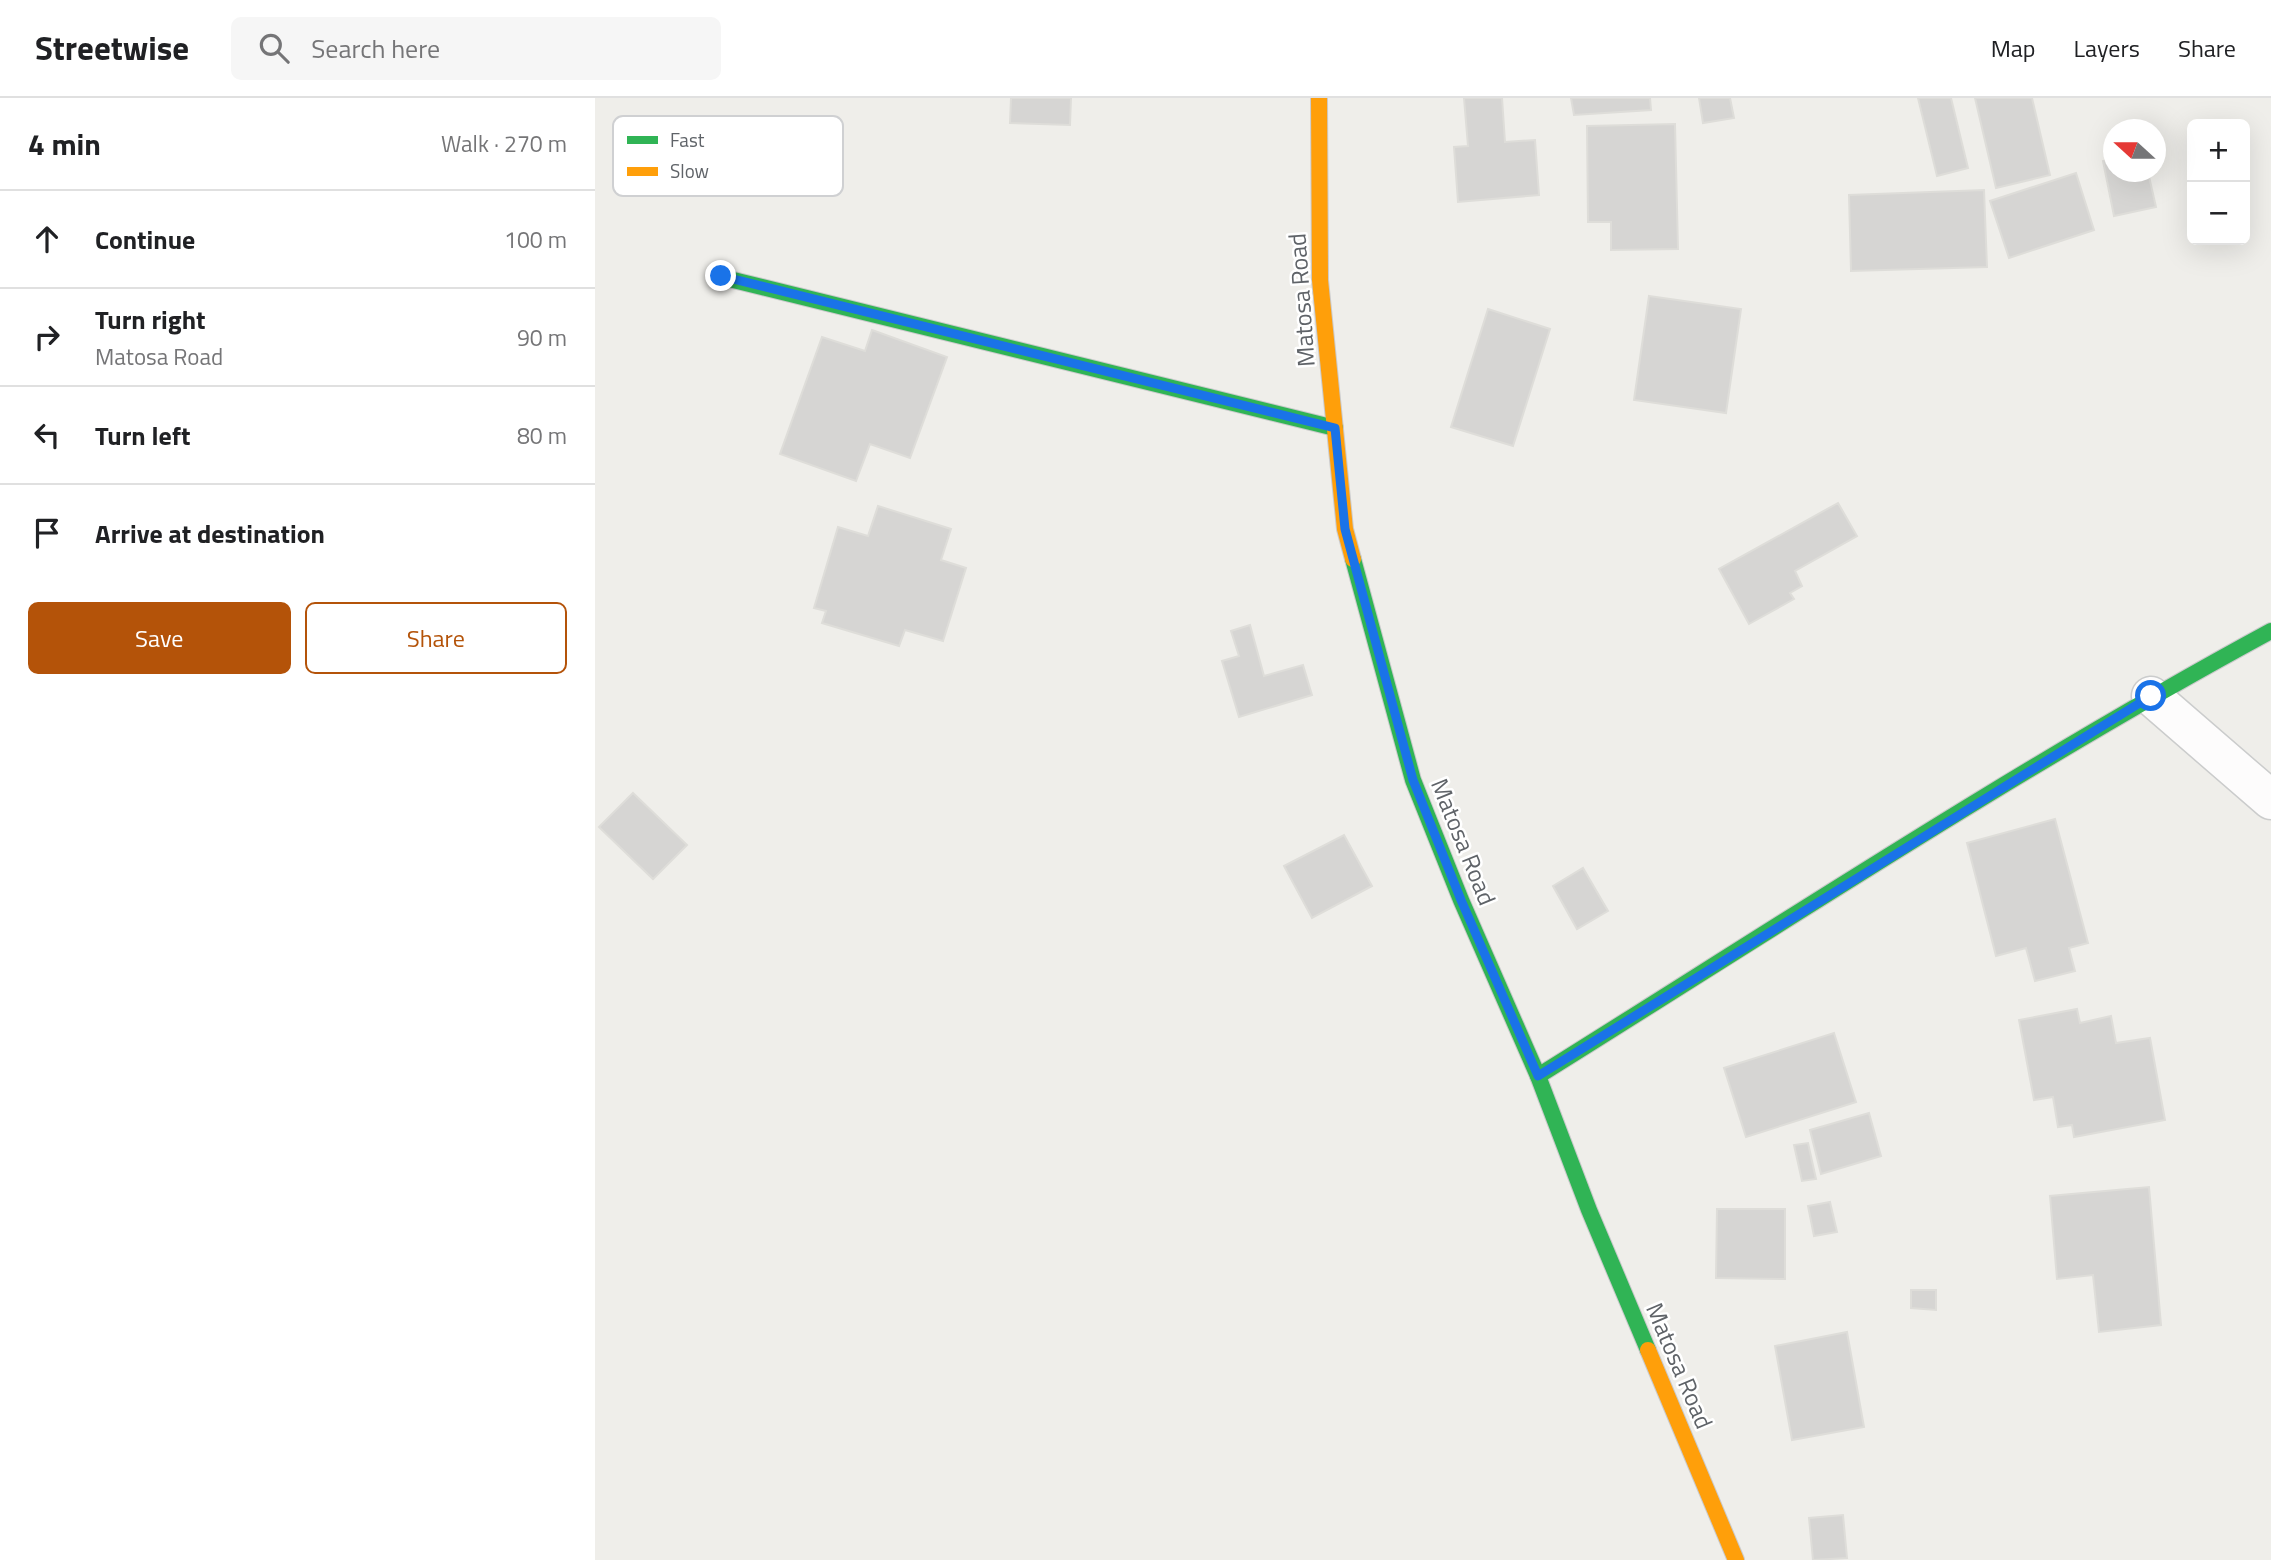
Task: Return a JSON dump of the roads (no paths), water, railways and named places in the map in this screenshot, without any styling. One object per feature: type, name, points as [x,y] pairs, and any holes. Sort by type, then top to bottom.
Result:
[{"type":"street","name":"Matosa Road","points":[[1319,98],[1320,280],[1345,529],[1413,780],[1461,900],[1538,1076],[1589,1210],[1736,1560]]},
{"type":"street","points":[[721,276],[1335,428]]},
{"type":"street","points":[[1538,1076],[2151,696],[2271,631]]},
{"type":"street","points":[[2151,696],[2271,800]]}]
